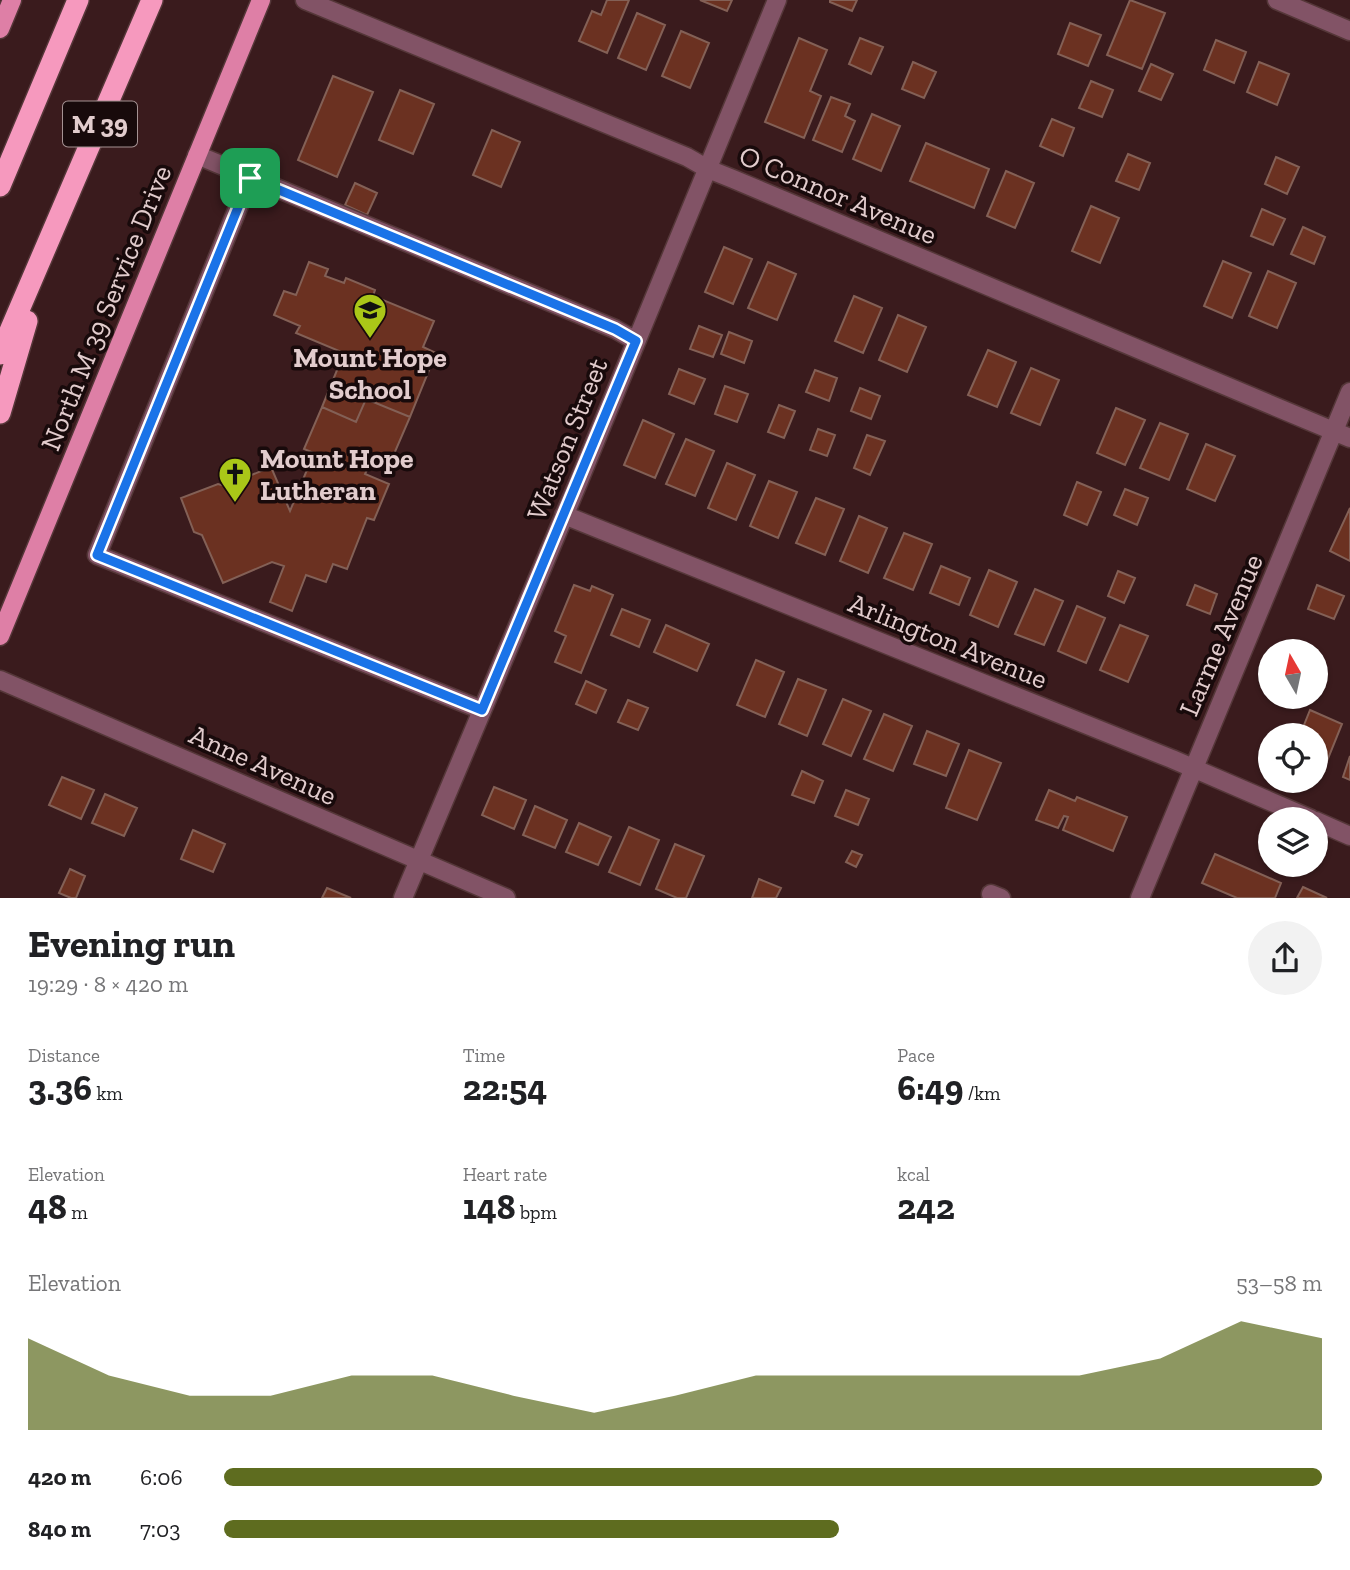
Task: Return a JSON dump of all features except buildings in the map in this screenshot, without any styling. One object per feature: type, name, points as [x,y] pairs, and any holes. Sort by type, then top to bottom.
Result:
[{"type":"highway","name":"M 39","points":[[0,186],[78,0]]},
{"type":"highway","name":"M 39","points":[[0,354],[152,0]]},
{"type":"highway","points":[[0,414],[50,241]]},
{"type":"main road","points":[[0,29],[12,0]]},
{"type":"main road","name":"North M 39 Service Drive","points":[[0,636],[261,0]]},
{"type":"street","name":"O Connor Avenue","points":[[305,0],[687,157],[708,169],[1342,434]]},
{"type":"street","name":"Watson Street","points":[[403,898],[778,0]]},
{"type":"street","points":[[1276,0],[1350,31]]},
{"type":"street","points":[[197,155],[615,329],[636,341]]},
{"type":"street","points":[[250,178],[97,555],[482,710]]},
{"type":"street","name":"Larme Avenue","points":[[1140,898],[1194,768],[1342,434],[1350,392]]},
{"type":"street","name":"Arlington Avenue","points":[[564,515],[1194,768],[1283,807]]},
{"type":"street","name":"Anne Avenue","points":[[0,680],[506,898]]},
{"type":"street","points":[[1328,826],[1350,836]]},
{"type":"place","name":"Mount Hope School","points":[[370,340]]},
{"type":"place","name":"Mount Hope Lutheran","points":[[235,504]]},
{"type":"route","points":[[250,178],[615,329],[636,341],[482,710],[97,555],[250,178]]}]
